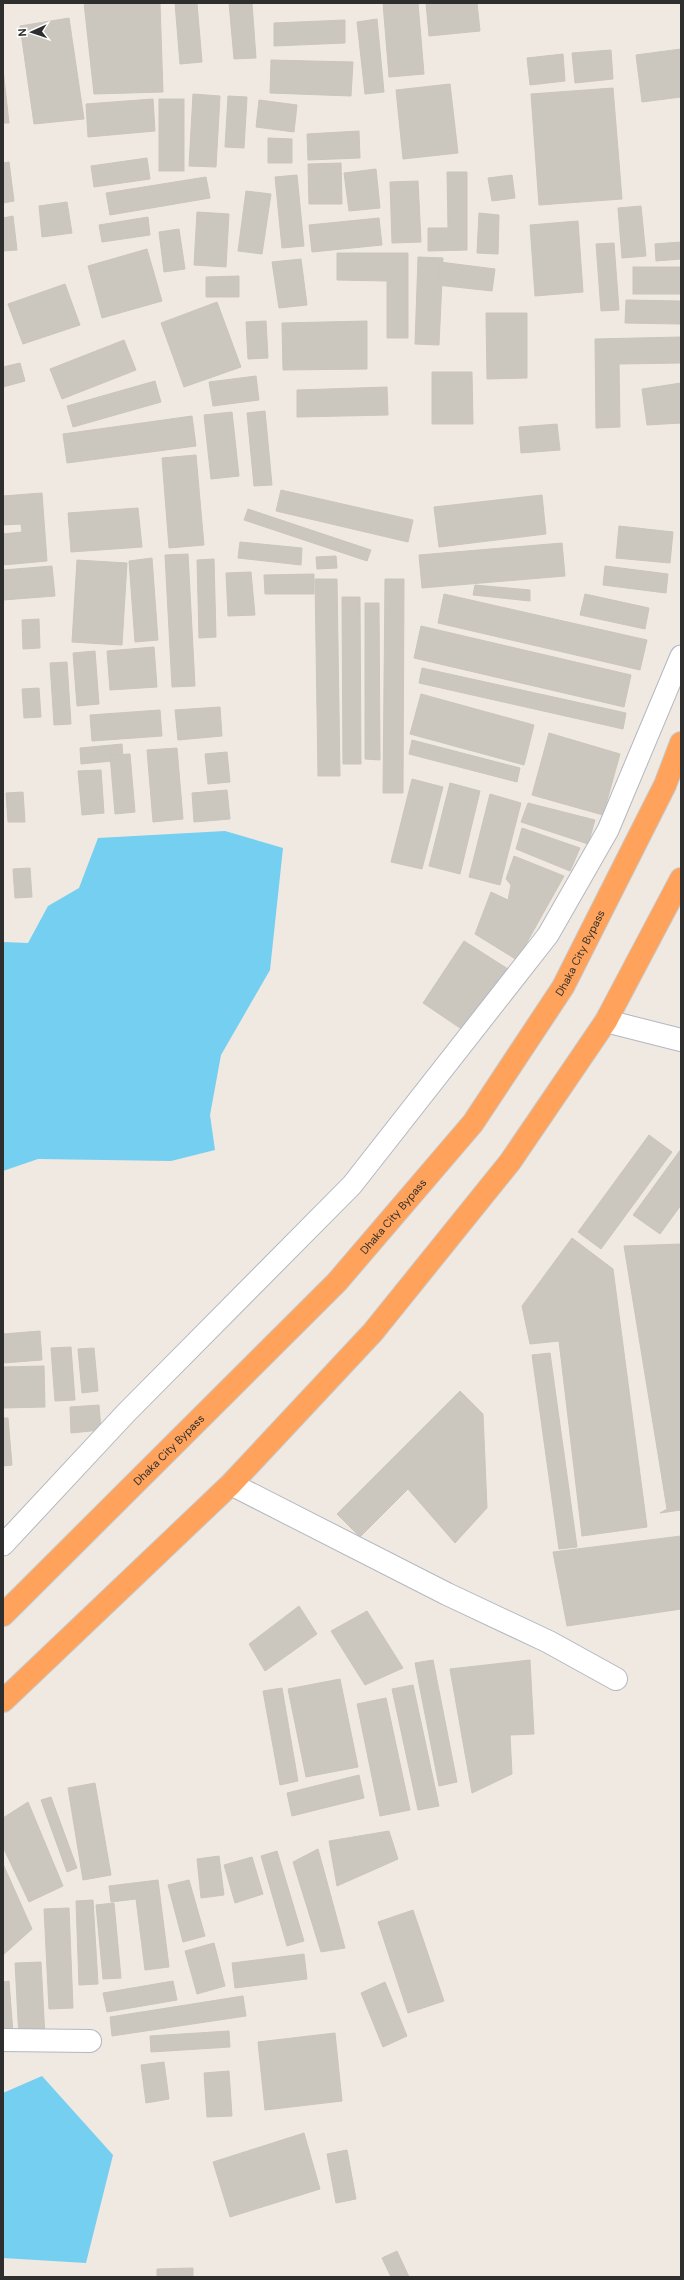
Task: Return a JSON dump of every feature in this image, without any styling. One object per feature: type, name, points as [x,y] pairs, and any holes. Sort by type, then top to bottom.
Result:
[{"type":"highway","name":"Dhaka City Bypass","points":[[3,1615],[336,1282],[473,1123],[563,987],[666,785],[681,743]]},
{"type":"highway","points":[[3,1701],[231,1484],[387,1314],[510,1162],[606,1021],[681,879]]},
{"type":"street","points":[[606,1021],[681,1040]]},
{"type":"street","points":[[231,1484],[448,1594],[549,1642],[616,1679]]},
{"type":"street","points":[[3,2040],[90,2041]]},
{"type":"lane","points":[[3,1545],[126,1413],[352,1185],[548,935],[608,830],[681,656]]},
{"type":"water","points":[[225,831],[283,848],[270,970],[221,1055],[210,1115],[215,1150],[171,1161],[38,1159],[3,1171],[3,942],[28,943],[48,906],[79,888],[98,838]]},
{"type":"water","points":[[42,2076],[113,2155],[86,2263],[3,2258],[3,2093]]},
{"type":"building","points":[[84,3],[160,3],[163,92],[94,94]]},
{"type":"building","points":[[175,3],[197,3],[202,62],[180,64]]},
{"type":"building","points":[[229,3],[252,3],[256,58],[234,59]]},
{"type":"building","points":[[383,3],[418,3],[424,74],[389,77]]},
{"type":"building","points":[[426,3],[477,3],[480,31],[429,36]]},
{"type":"building","points":[[69,18],[84,119],[34,124],[20,26]]},
{"type":"building","points":[[377,19],[384,92],[365,94],[357,22]]},
{"type":"building","points":[[345,20],[345,43],[274,46],[274,23]]},
{"type":"building","points":[[681,49],[681,97],[642,102],[636,55]]},
{"type":"building","points":[[611,50],[613,79],[575,83],[572,53]]},
{"type":"building","points":[[563,54],[565,81],[530,85],[527,58]]},
{"type":"building","points":[[271,60],[353,62],[351,96],[270,93]]},
{"type":"building","points":[[3,69],[9,123],[3,123]]},
{"type":"building","points":[[450,84],[458,153],[403,159],[396,90]]},
{"type":"building","points":[[613,88],[622,199],[539,205],[531,94]]},
{"type":"building","points":[[193,94],[220,96],[216,167],[189,166]]},
{"type":"building","points":[[228,96],[247,97],[244,148],[225,147]]},
{"type":"building","points":[[153,99],[155,131],[88,137],[86,104]]},
{"type":"building","points":[[159,99],[184,99],[184,171],[159,171]]},
{"type":"building","points":[[259,100],[297,105],[294,132],[256,127]]},
{"type":"building","points":[[359,131],[360,158],[308,160],[307,134]]},
{"type":"building","points":[[268,138],[292,139],[292,163],[268,163]]},
{"type":"building","points":[[147,158],[150,179],[94,187],[91,166]]},
{"type":"building","points":[[9,162],[14,201],[3,203],[3,163]]},
{"type":"building","points":[[341,163],[342,204],[309,204],[308,164]]},
{"type":"building","points":[[376,169],[380,208],[349,211],[344,173]]},
{"type":"building","points":[[447,172],[467,172],[467,250],[428,251],[428,228],[448,228]]},
{"type":"building","points":[[297,175],[304,246],[282,248],[275,177]]},
{"type":"building","points":[[512,175],[515,198],[492,201],[488,178]]},
{"type":"building","points":[[206,177],[210,198],[110,215],[106,193]]},
{"type":"building","points":[[418,181],[421,242],[392,243],[390,182]]},
{"type":"building","points":[[246,191],[271,194],[262,254],[238,251]]},
{"type":"building","points":[[67,202],[72,233],[42,237],[39,206]]},
{"type":"building","points":[[641,206],[646,256],[622,258],[618,208]]},
{"type":"building","points":[[197,212],[229,214],[226,267],[194,265]]},
{"type":"building","points":[[479,213],[499,215],[498,254],[477,253]]},
{"type":"building","points":[[13,216],[17,250],[3,251],[3,218]]},
{"type":"building","points":[[148,217],[150,235],[102,242],[99,225]]},
{"type":"building","points":[[379,218],[382,245],[312,252],[309,225]]},
{"type":"building","points":[[578,221],[583,292],[535,296],[530,225]]},
{"type":"building","points":[[179,229],[185,269],[164,272],[159,232]]},
{"type":"building","points":[[681,242],[681,259],[656,261],[655,244]]},
{"type":"building","points":[[614,243],[619,310],[601,311],[596,244]]},
{"type":"building","points":[[147,249],[162,301],[102,318],[88,266]]},
{"type":"building","points":[[337,253],[408,253],[408,338],[387,338],[387,281],[337,280]]},
{"type":"building","points":[[418,257],[443,258],[439,345],[415,344]]},
{"type":"building","points":[[301,259],[307,305],[279,308],[272,262]]},
{"type":"building","points":[[440,262],[495,269],[492,291],[437,285]]},
{"type":"building","points":[[633,267],[681,267],[681,294],[633,294]]},
{"type":"building","points":[[239,276],[239,297],[206,297],[206,277]]},
{"type":"building","points":[[65,284],[80,325],[23,344],[8,304]]},
{"type":"building","points":[[626,300],[681,301],[681,324],[625,323]]},
{"type":"building","points":[[217,302],[241,367],[184,387],[161,323]]},
{"type":"building","points":[[486,313],[527,313],[527,378],[487,379]]},
{"type":"building","points":[[266,321],[268,358],[248,359],[246,322]]},
{"type":"building","points":[[367,321],[367,369],[283,370],[282,323]]},
{"type":"building","points":[[681,337],[681,363],[619,364],[620,427],[596,428],[595,339]]},
{"type":"building","points":[[124,340],[136,370],[62,399],[50,369]]},
{"type":"building","points":[[20,363],[25,381],[3,387],[3,367]]},
{"type":"building","points":[[432,372],[472,372],[473,424],[432,424]]},
{"type":"building","points":[[256,376],[259,400],[213,406],[209,382]]},
{"type":"building","points":[[155,381],[161,402],[73,427],[67,406]]},
{"type":"building","points":[[681,383],[681,423],[647,425],[642,389]]},
{"type":"building","points":[[387,387],[388,415],[297,417],[297,390]]},
{"type":"building","points":[[265,411],[272,485],[254,486],[247,413]]},
{"type":"building","points":[[232,412],[239,476],[211,479],[204,415]]},
{"type":"building","points":[[192,416],[196,446],[67,463],[63,434]]},
{"type":"building","points":[[557,424],[560,450],[521,453],[519,427]]},
{"type":"building","points":[[196,455],[204,545],[169,548],[162,458]]},
{"type":"building","points":[[281,490],[413,520],[408,542],[276,511]]},
{"type":"building","points":[[42,493],[47,561],[3,565],[3,534],[22,532],[21,524],[3,525],[3,496]]},
{"type":"building","points":[[542,495],[546,534],[439,547],[434,507]]},
{"type":"building","points":[[138,508],[142,547],[71,552],[68,513]]},
{"type":"building","points":[[248,509],[371,550],[367,561],[244,520]]},
{"type":"building","points":[[619,526],[673,532],[670,563],[616,558]]},
{"type":"building","points":[[240,542],[302,548],[301,565],[238,558]]},
{"type":"building","points":[[562,543],[565,576],[422,588],[419,555]]},
{"type":"building","points":[[188,554],[195,686],[172,687],[165,555]]},
{"type":"building","points":[[336,556],[337,568],[317,569],[316,557]]},
{"type":"building","points":[[152,558],[158,640],[135,642],[129,561]]},
{"type":"building","points":[[214,559],[216,637],[199,638],[197,560]]},
{"type":"building","points":[[77,560],[127,563],[122,645],[72,642]]},
{"type":"building","points":[[52,566],[55,596],[3,600],[3,570]]},
{"type":"building","points":[[605,566],[668,574],[666,593],[603,585]]},
{"type":"building","points":[[251,572],[255,615],[228,616],[226,573]]},
{"type":"building","points":[[314,574],[314,594],[265,594],[264,575]]},
{"type":"building","points":[[315,579],[337,579],[340,776],[318,776]]},
{"type":"building","points":[[385,579],[404,579],[403,793],[383,793]]},
{"type":"building","points":[[475,585],[530,590],[530,601],[473,595]]},
{"type":"building","points":[[444,594],[647,640],[640,670],[438,623]]},
{"type":"building","points":[[585,594],[649,608],[645,629],[580,615]]},
{"type":"building","points":[[342,597],[360,597],[361,764],[343,764]]},
{"type":"building","points":[[365,603],[379,603],[380,760],[365,759]]},
{"type":"building","points":[[39,619],[40,648],[23,649],[22,620]]},
{"type":"building","points":[[421,626],[631,675],[624,707],[414,658]]},
{"type":"building","points":[[154,647],[157,687],[110,690],[107,651]]},
{"type":"building","points":[[95,651],[99,704],[77,706],[73,653]]},
{"type":"building","points":[[67,662],[71,724],[54,725],[50,663]]},
{"type":"building","points":[[422,668],[626,713],[623,729],[419,683]]},
{"type":"building","points":[[39,688],[41,717],[24,718],[22,689]]},
{"type":"building","points":[[421,694],[534,725],[524,765],[410,734]]},
{"type":"building","points":[[220,707],[222,736],[178,740],[175,710]]},
{"type":"building","points":[[160,710],[162,736],[92,741],[90,715]]},
{"type":"building","points":[[549,733],[620,754],[603,815],[532,795]]},
{"type":"building","points":[[412,740],[520,768],[517,782],[409,754]]},
{"type":"building","points":[[122,744],[123,760],[81,764],[80,748]]},
{"type":"building","points":[[177,748],[183,819],[153,822],[147,750]]},
{"type":"building","points":[[227,752],[230,782],[208,784],[205,754]]},
{"type":"building","points":[[130,754],[135,812],[115,814],[110,755]]},
{"type":"building","points":[[101,770],[104,813],[82,815],[78,771]]},
{"type":"building","points":[[412,779],[443,787],[422,869],[391,862]]},
{"type":"building","points":[[450,783],[480,791],[460,874],[429,866]]},
{"type":"building","points":[[227,790],[230,819],[194,822],[192,793]]},
{"type":"building","points":[[23,792],[25,822],[8,822],[6,793]]},
{"type":"building","points":[[490,794],[521,803],[500,885],[469,877]]},
{"type":"building","points":[[528,803],[595,820],[588,844],[521,822]]},
{"type":"building","points":[[522,828],[580,848],[570,871],[516,849]]},
{"type":"building","points":[[514,856],[564,876],[517,960],[475,934],[491,892],[508,900],[511,885],[506,879]]},
{"type":"building","points":[[30,868],[32,897],[15,898],[13,869]]},
{"type":"building","points":[[464,941],[508,969],[463,1030],[423,1003]]},
{"type":"building","points":[[649,1135],[672,1152],[601,1249],[578,1232]]},
{"type":"building","points":[[681,1149],[681,1205],[660,1234],[633,1215]]},
{"type":"building","points":[[572,1238],[613,1269],[647,1527],[582,1536],[559,1341],[530,1344],[522,1306]]},
{"type":"building","points":[[681,1244],[681,1510],[660,1513],[667,1509],[624,1246]]},
{"type":"building","points":[[40,1331],[42,1360],[3,1363],[3,1334]]},
{"type":"building","points":[[71,1347],[75,1400],[55,1401],[51,1348]]},
{"type":"building","points":[[94,1348],[98,1391],[82,1393],[78,1349]]},
{"type":"building","points":[[550,1353],[577,1547],[559,1549],[532,1355]]},
{"type":"building","points":[[44,1366],[45,1407],[3,1408],[3,1367]]},
{"type":"building","points":[[460,1391],[483,1414],[487,1508],[455,1543],[408,1489],[360,1537],[337,1514]]},
{"type":"building","points":[[99,1405],[101,1430],[71,1433],[70,1407]]},
{"type":"building","points":[[3,1418],[8,1418],[12,1465],[3,1466]]},
{"type":"building","points":[[681,1536],[681,1609],[567,1626],[553,1552]]},
{"type":"building","points":[[299,1606],[317,1634],[265,1671],[249,1644]]},
{"type":"building","points":[[367,1611],[403,1668],[365,1685],[331,1631]]},
{"type":"building","points":[[433,1660],[457,1782],[439,1786],[415,1663]]},
{"type":"building","points":[[530,1660],[534,1734],[510,1735],[512,1774],[472,1793],[450,1669]]},
{"type":"building","points":[[340,1679],[358,1767],[306,1777],[288,1689]]},
{"type":"building","points":[[413,1685],[439,1806],[418,1810],[392,1689]]},
{"type":"building","points":[[282,1688],[298,1781],[280,1785],[263,1691]]},
{"type":"building","points":[[386,1698],[410,1810],[380,1816],[357,1704]]},
{"type":"building","points":[[359,1775],[364,1798],[292,1816],[287,1793]]},
{"type":"building","points":[[95,1783],[111,1875],[83,1880],[68,1788]]},
{"type":"building","points":[[51,1797],[77,1868],[67,1872],[41,1800]]},
{"type":"building","points":[[28,1802],[63,1886],[29,1902],[3,1847],[3,1818]]},
{"type":"building","points":[[389,1831],[398,1859],[337,1886],[329,1841]]},
{"type":"building","points":[[318,1849],[345,1948],[321,1952],[293,1862]]},
{"type":"building","points":[[277,1851],[304,1941],[287,1946],[261,1856]]},
{"type":"building","points":[[219,1856],[224,1895],[201,1898],[197,1859]]},
{"type":"building","points":[[252,1857],[263,1894],[235,1903],[224,1865]]},
{"type":"building","points":[[3,1864],[32,1929],[3,1955]]},
{"type":"building","points":[[158,1880],[169,1967],[145,1970],[136,1899],[111,1902],[109,1886]]},
{"type":"building","points":[[189,1880],[205,1936],[183,1942],[168,1885]]},
{"type":"building","points":[[93,1900],[98,1984],[79,1985],[76,1901]]},
{"type":"building","points":[[114,1903],[121,1978],[103,1979],[96,1905]]},
{"type":"building","points":[[69,1908],[73,2008],[49,2009],[44,1909]]},
{"type":"building","points":[[413,1910],[444,2001],[408,2013],[378,1922]]},
{"type":"building","points":[[214,1943],[225,1986],[197,1994],[185,1951]]},
{"type":"building","points":[[304,1954],[307,1979],[235,1988],[232,1963]]},
{"type":"building","points":[[41,1962],[45,2037],[19,2038],[15,1963]]},
{"type":"building","points":[[9,1981],[13,2033],[3,2034],[3,1982]]},
{"type":"building","points":[[173,1981],[177,2000],[107,2012],[103,1993]]},
{"type":"building","points":[[385,1982],[407,2036],[383,2047],[361,1993]]},
{"type":"building","points":[[243,1996],[246,2016],[112,2036],[110,2017]]},
{"type":"building","points":[[229,2031],[230,2047],[151,2052],[150,2036]]},
{"type":"building","points":[[335,2033],[342,2101],[265,2110],[258,2042]]},
{"type":"building","points":[[164,2062],[169,2099],[146,2103],[141,2065]]},
{"type":"building","points":[[229,2071],[232,2116],[207,2117],[204,2073]]},
{"type":"building","points":[[304,2133],[320,2189],[230,2217],[213,2162]]},
{"type":"building","points":[[347,2150],[356,2199],[336,2203],[327,2154]]},
{"type":"building","points":[[397,2251],[409,2277],[391,2277],[382,2258]]},
{"type":"building","points":[[193,2268],[193,2277],[157,2277],[157,2269]]}]
